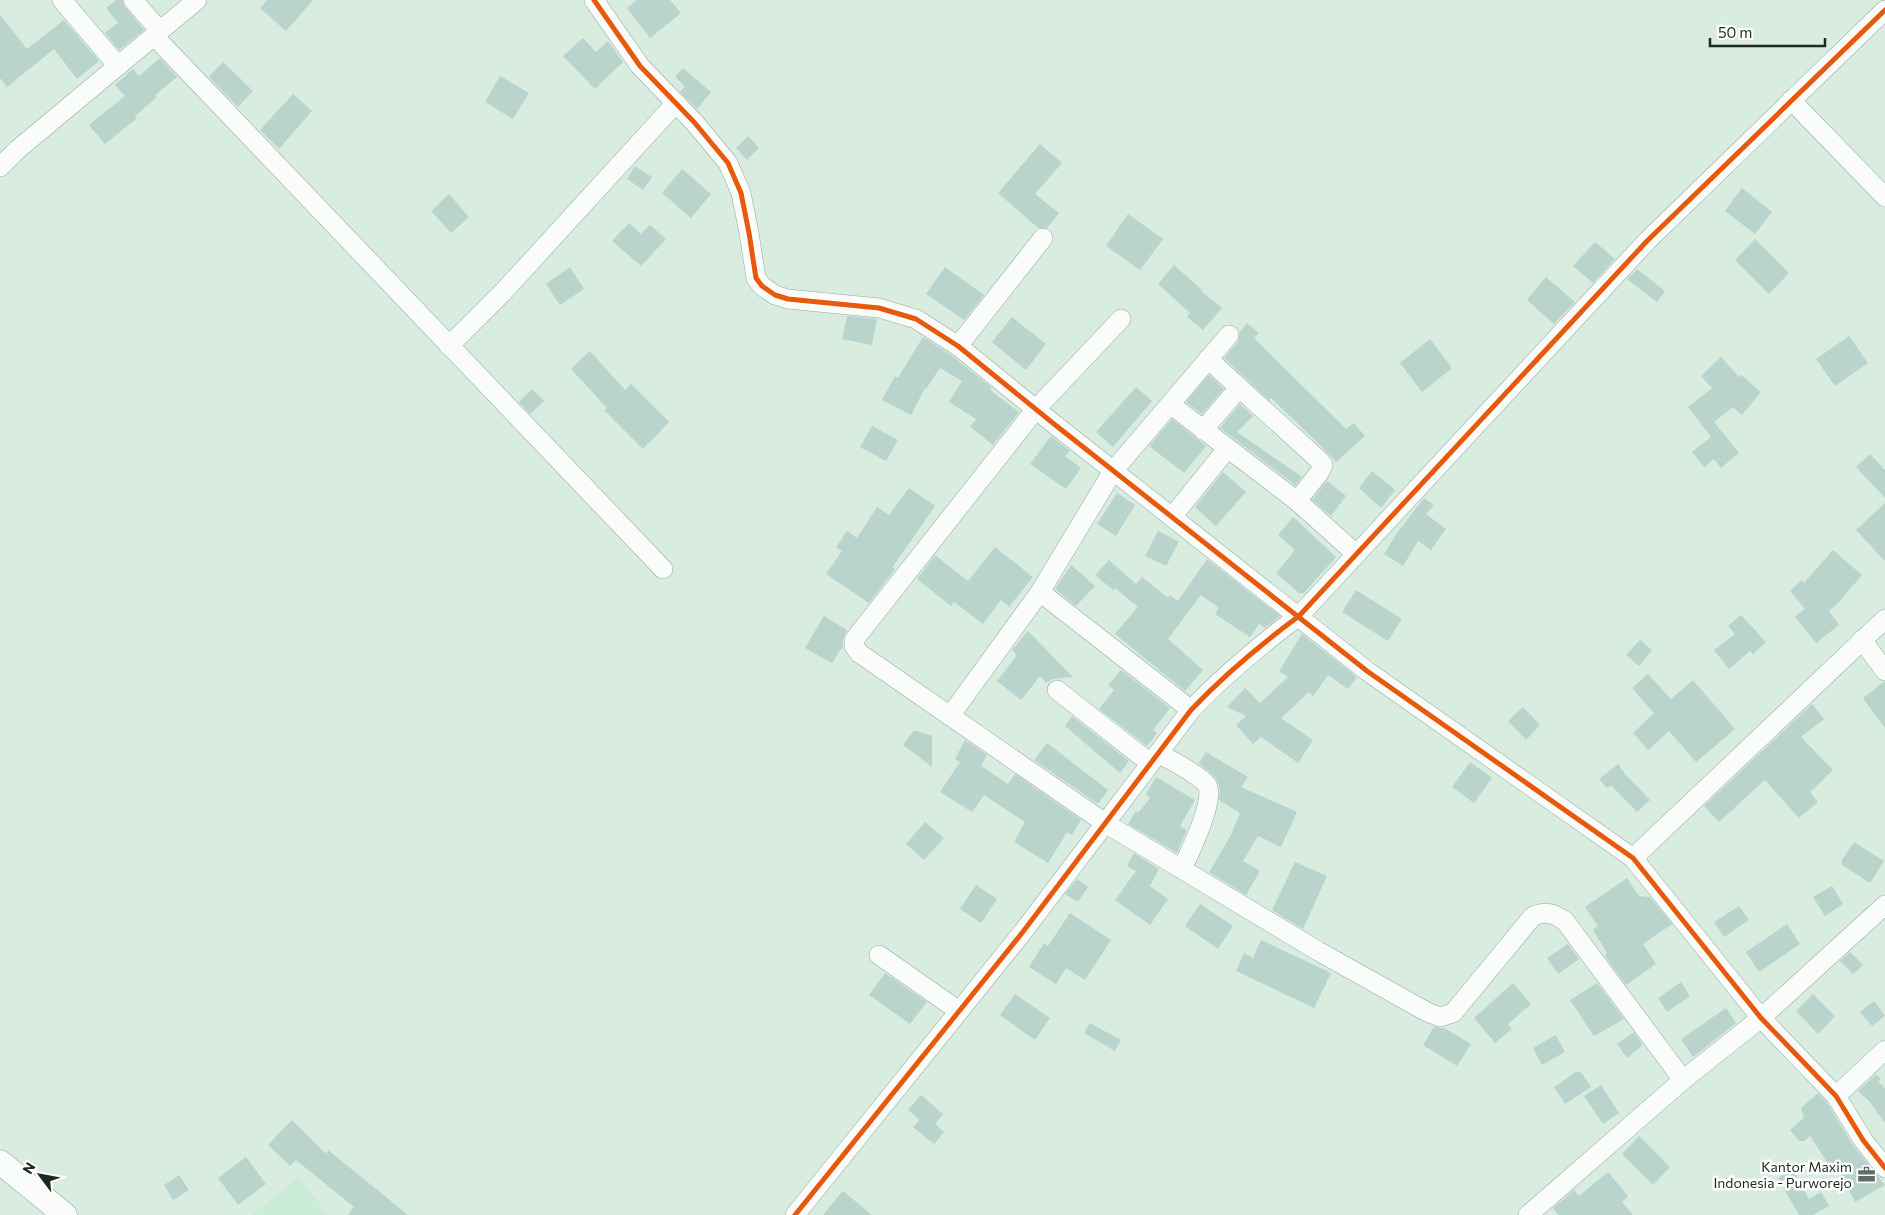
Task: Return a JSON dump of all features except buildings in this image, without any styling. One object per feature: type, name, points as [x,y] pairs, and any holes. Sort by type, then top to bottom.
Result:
[{"type":"main road","points":[[0,1162],[65,1215]]},
{"type":"street","points":[[62,0],[118,66]]},
{"type":"street","points":[[133,0],[157,34],[449,346],[663,569]]},
{"type":"street","points":[[0,167],[17,150],[197,0]]},
{"type":"street","points":[[594,0],[640,66],[676,103],[728,163],[741,194],[756,278],[762,286],[775,295],[788,299],[879,308],[916,319],[958,346],[1367,671],[1633,858],[1761,1018],[1836,1096],[1863,1140],[1885,1168]]},
{"type":"street","points":[[795,1215],[1022,932],[1191,710],[1219,681],[1256,649],[1299,616],[1355,553],[1646,241],[1885,10]]},
{"type":"street","points":[[1791,100],[1885,197]]},
{"type":"street","points":[[449,346],[504,291],[676,103]]},
{"type":"street","points":[[958,346],[1043,238]]},
{"type":"street","points":[[1121,319],[1036,409],[854,640],[854,646],[859,653],[1105,823],[1326,955],[1426,1012],[1440,1017],[1453,1013],[1533,916],[1542,912],[1552,913],[1565,921],[1683,1080]]},
{"type":"street","points":[[950,716],[1040,592],[1113,471],[1229,335]]},
{"type":"street","points":[[1208,358],[1323,465],[1297,501]]},
{"type":"street","points":[[1203,430],[1239,388]]},
{"type":"street","points":[[1170,404],[1297,501],[1355,553]]},
{"type":"street","points":[[1172,517],[1227,449]]},
{"type":"street","points":[[1040,592],[1191,710]]},
{"type":"street","points":[[1633,858],[1885,618]]},
{"type":"street","points":[[1862,640],[1885,670]]},
{"type":"street","points":[[1057,690],[1154,758],[1199,778],[1207,784],[1209,790],[1208,804],[1182,869]]},
{"type":"street","points":[[1528,1215],[1683,1080],[1761,1018],[1885,905]]},
{"type":"street","points":[[878,955],[959,1011]]},
{"type":"street","points":[[1836,1096],[1885,1050]]},
{"type":"shaded area","points":[[299,1177],[328,1215],[251,1215]]},
{"type":"cycle path","points":[[594,0],[640,66],[694,122],[728,163],[741,193],[756,278],[762,286],[775,295],[788,299],[879,308],[916,319],[958,346],[1367,671],[1633,858],[1761,1018],[1836,1096],[1863,1140],[1885,1168]]},
{"type":"cycle path","points":[[795,1215],[1022,933],[1191,710],[1243,661],[1299,616],[1647,241],[1885,10]]},
{"type":"place","name":"Kantor Maxim Indonesia - Purworejo","points":[[1866,1174]]}]
